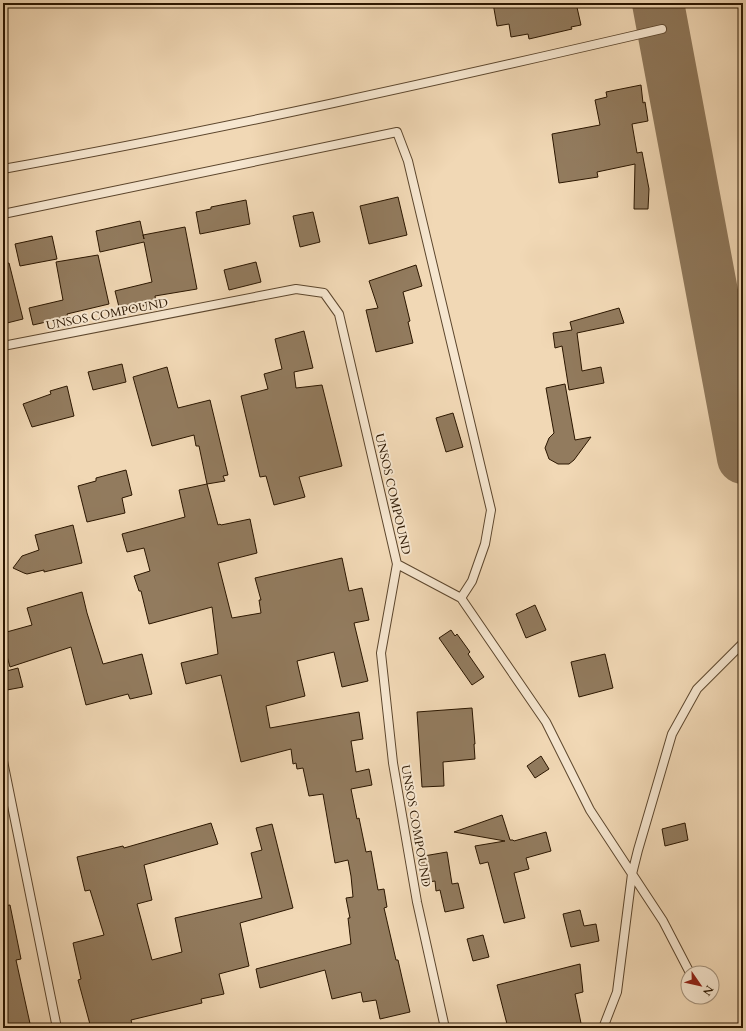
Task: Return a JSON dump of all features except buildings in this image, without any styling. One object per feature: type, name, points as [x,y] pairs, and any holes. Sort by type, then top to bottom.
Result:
[{"type":"lane","points":[[3,170],[148,143],[662,29]]},
{"type":"lane","points":[[3,214],[397,132],[408,161],[491,510],[485,544],[472,581],[461,598]]},
{"type":"lane","name":"UNSOS COMPOUND","points":[[3,346],[296,289],[324,293],[339,314],[397,564],[381,653],[393,763],[416,902],[445,1028]]},
{"type":"lane","points":[[397,564],[461,598],[546,722],[590,810],[663,920],[686,965]]},
{"type":"lane","points":[[603,1028],[617,992],[632,874],[672,734],[698,689],[743,643]]},
{"type":"lane","points":[[3,761],[57,1028]]},
{"type":"taxiway","points":[[658,3],[743,458]]}]
